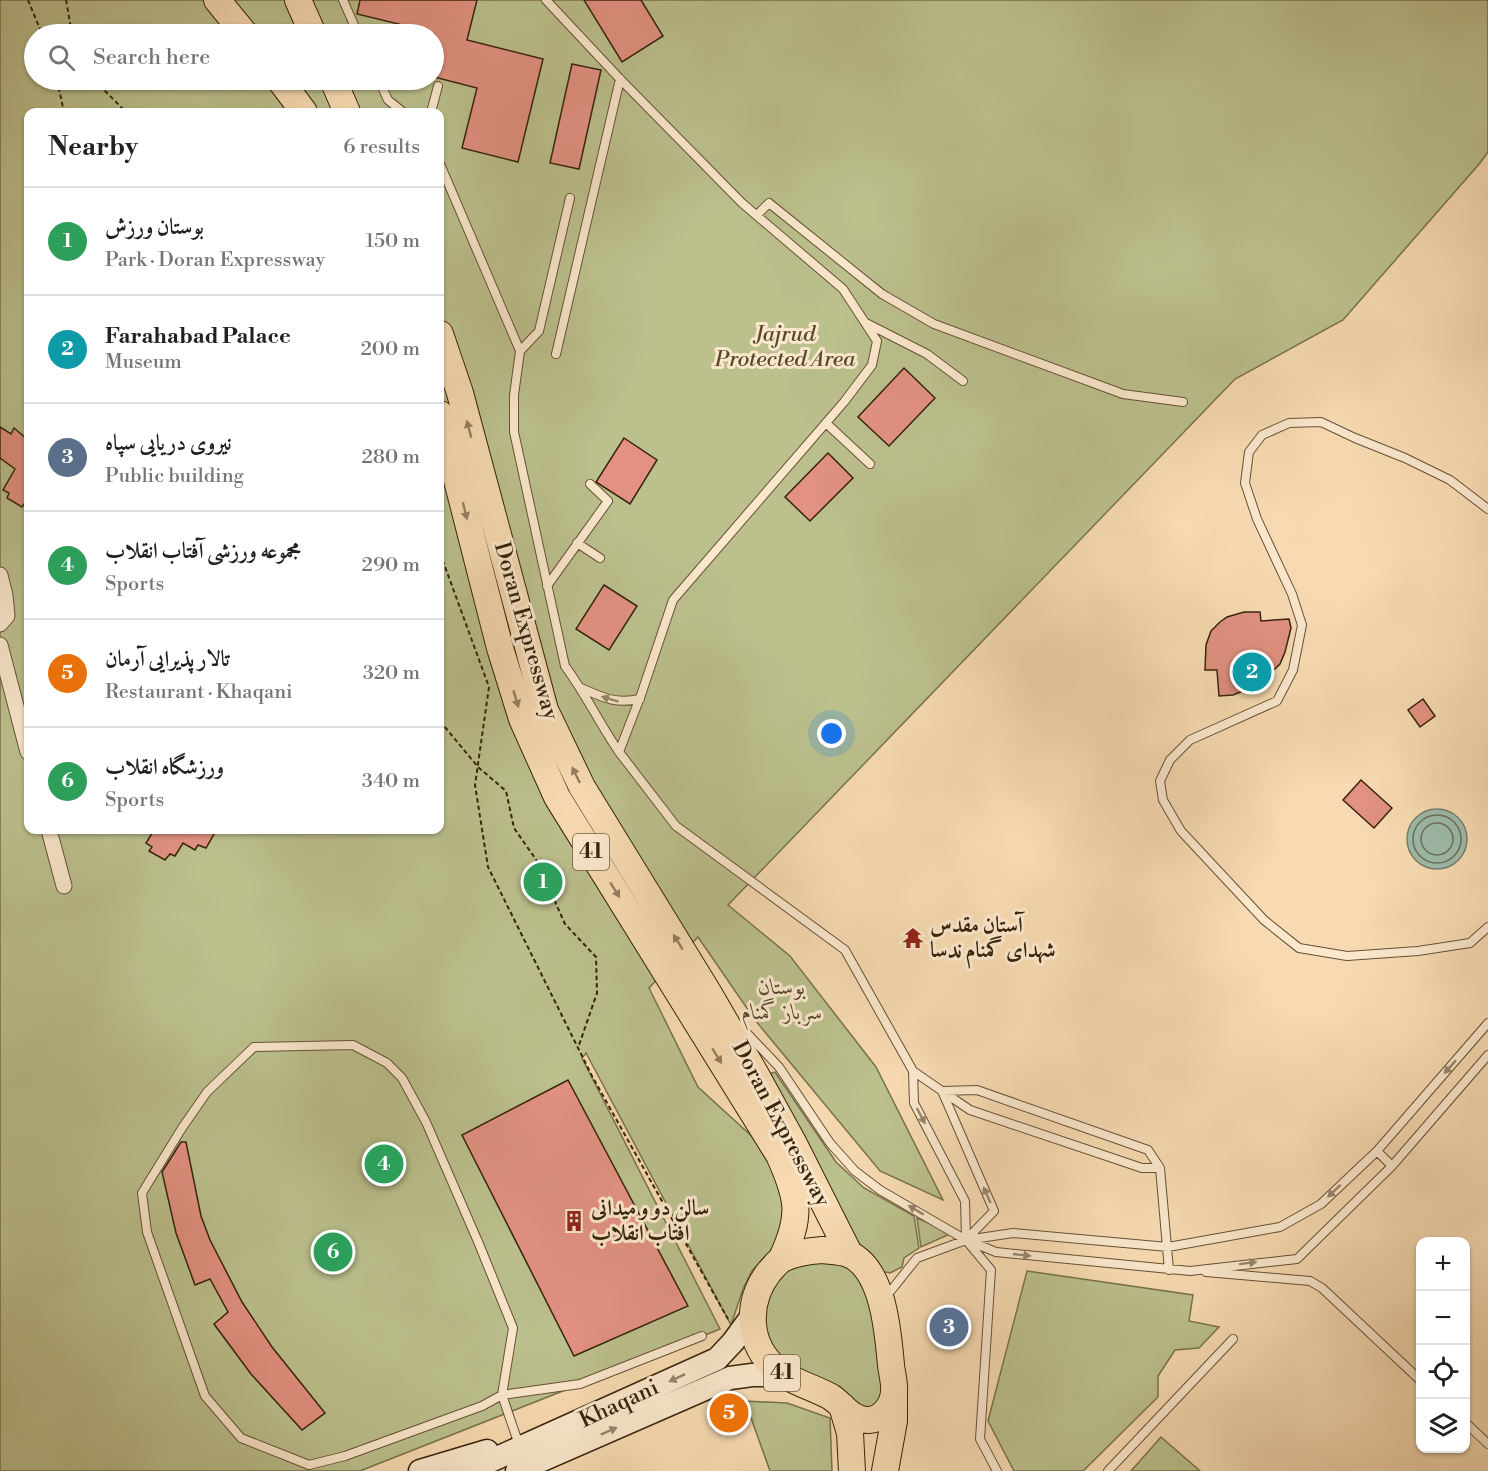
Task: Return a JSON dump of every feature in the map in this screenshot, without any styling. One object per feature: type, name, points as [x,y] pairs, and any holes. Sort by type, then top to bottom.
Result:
[{"type":"highway","points":[[217,0],[237,24]]},
{"type":"highway","points":[[298,0],[309,24]]},
{"type":"highway","points":[[288,90],[301,108]]},
{"type":"highway","points":[[337,90],[345,108]]},
{"type":"highway","name":"Doran Expressway","points":[[444,346],[460,393],[545,710],[582,787],[708,992],[794,1144],[850,1255]]},
{"type":"highway","name":"Doran Expressway","points":[[444,430],[500,648],[522,719],[544,768],[557,796],[779,1155],[791,1181],[796,1218],[781,1260]]},
{"type":"highway","points":[[781,1260],[804,1252],[834,1251],[850,1255]]},
{"type":"highway","name":"41","points":[[850,1255],[872,1278],[883,1302],[894,1392],[894,1421],[885,1471]]},
{"type":"highway","name":"41","points":[[781,1260],[762,1281],[742,1320],[754,1333],[761,1350],[771,1364],[785,1375],[832,1398],[858,1419],[869,1420],[879,1417],[887,1410],[894,1392]]},
{"type":"highway","points":[[842,1406],[850,1433],[852,1471]]},
{"type":"main road","name":"Khaqani","points":[[468,1471],[717,1359],[733,1342],[742,1320]]},
{"type":"main road","points":[[717,1359],[729,1350],[743,1353],[745,1361],[743,1370],[730,1378]]},
{"type":"main road","name":"Khaqani","points":[[517,1471],[730,1378],[785,1375]]},
{"type":"main road","points":[[420,1471],[572,1426]]},
{"type":"street","points":[[0,575],[7,616],[0,624]]},
{"type":"street","points":[[0,645],[24,737]]},
{"type":"street","points":[[50,834],[64,886]]},
{"type":"lane","points":[[343,0],[354,24]]},
{"type":"lane","points":[[546,0],[620,79],[757,215],[843,289],[877,341],[872,365],[826,423],[673,600],[640,699],[619,752]]},
{"type":"lane","points":[[556,354],[620,79]]},
{"type":"lane","points":[[384,90],[388,100],[398,108]]},
{"type":"lane","points":[[432,108],[437,90]]},
{"type":"lane","points":[[444,173],[520,351],[514,396],[514,432],[565,666],[581,688],[619,752],[676,826],[845,950],[913,1071],[970,1110],[1142,1168],[1160,1168]]},
{"type":"lane","points":[[520,351],[539,332],[570,198]]},
{"type":"lane","points":[[757,215],[769,203],[882,294],[934,324],[1123,394],[1183,402]]},
{"type":"lane","points":[[865,323],[927,354],[963,381]]},
{"type":"lane","points":[[1488,509],[1450,480],[1321,422],[1289,423],[1262,435],[1249,452],[1245,483],[1257,519],[1292,594],[1302,625],[1293,670],[1277,701],[1190,740],[1170,760],[1160,781],[1163,800],[1181,831],[1264,920],[1299,948],[1347,956],[1418,951],[1470,943],[1488,927]]},
{"type":"lane","points":[[826,423],[870,464]]},
{"type":"lane","points":[[547,586],[608,501],[590,484]]},
{"type":"lane","points":[[577,543],[600,558]]},
{"type":"lane","points":[[581,688],[622,703],[640,699]]},
{"type":"lane","points":[[708,992],[779,1067],[824,1135],[849,1165],[880,1190],[966,1240],[996,1252],[1169,1270],[1310,1281],[1322,1288],[1416,1376]]},
{"type":"lane","points":[[883,1302],[917,1258],[966,1240],[1013,1233],[1168,1247],[1281,1227],[1321,1204],[1377,1151],[1488,1023]]},
{"type":"lane","points":[[518,1442],[502,1395],[513,1328],[430,1132],[402,1078],[387,1063],[353,1045],[254,1047],[207,1092],[142,1193],[147,1232],[205,1396],[241,1438],[309,1465],[345,1456],[482,1406],[502,1395],[580,1384],[702,1336]]},
{"type":"lane","points":[[1190,1271],[1297,1259],[1392,1166],[1488,1055]]},
{"type":"lane","points":[[913,1071],[914,1102],[965,1201],[966,1240],[991,1270],[980,1439],[997,1471]]},
{"type":"lane","points":[[942,1091],[977,1090],[1148,1150],[1160,1168],[1169,1270]]},
{"type":"lane","points":[[942,1091],[994,1210],[966,1240]]},
{"type":"lane","points":[[1377,1151],[1392,1166]]},
{"type":"lane","points":[[1108,1471],[1233,1340]]},
{"type":"lane","points":[[1470,1427],[1488,1444]]},
{"type":"path","points":[[28,0],[38,24]]},
{"type":"path","points":[[66,0],[70,24]]},
{"type":"path","points":[[59,90],[63,108]]},
{"type":"path","points":[[104,90],[122,108]]},
{"type":"path","points":[[444,564],[489,687],[475,785],[488,867],[592,1076],[742,1320]]},
{"type":"path","points":[[444,726],[478,767],[506,791],[514,828],[537,861],[565,924],[596,957],[597,993],[578,1048]]},
{"type":"green space","name":"Jajrud Protected Area","points":[[0,0],[1488,0],[1488,152],[1480,163],[1343,320],[1235,379],[728,905],[790,956],[876,1067],[943,1200],[880,1171],[755,1020],[698,937],[649,988],[698,1087],[756,1140],[774,1168],[786,1209],[779,1241],[752,1271],[743,1289],[731,1325],[586,1053],[582,1058],[720,1329],[360,1471],[0,1471]]},
{"type":"green space","points":[[775,1072],[836,1162],[864,1188],[914,1216],[919,1248],[904,1258],[902,1267],[890,1273],[881,1271],[860,1247],[773,1079],[771,1073]]},
{"type":"green space","points":[[917,1218],[952,1233],[921,1247]]},
{"type":"green space","points":[[816,1262],[838,1264],[852,1270],[869,1289],[885,1386],[874,1413],[790,1367],[766,1342],[764,1304],[780,1278],[801,1265]]},
{"type":"green space","points":[[1027,1271],[1193,1295],[1189,1321],[1219,1327],[1199,1348],[1175,1350],[1158,1376],[1158,1397],[1083,1471],[1014,1471],[988,1421]]},
{"type":"green space","points":[[745,1401],[787,1403],[830,1418],[832,1471],[770,1471]]},
{"type":"green space","points":[[1161,1437],[1200,1471],[1131,1471]]},
{"type":"water","points":[[1437,809],[1458,818],[1467,839],[1458,860],[1437,869],[1416,860],[1407,839],[1416,818]]},
{"type":"building","points":[[360,0],[477,0],[467,40],[543,59],[518,162],[462,148],[477,88],[444,80],[444,24],[399,24],[357,14]]},
{"type":"building","points":[[584,0],[641,0],[663,36],[622,62]]},
{"type":"building","points":[[572,64],[601,70],[579,169],[550,163]]},
{"type":"building","points":[[904,368],[935,398],[889,446],[858,417]]},
{"type":"building","points":[[0,427],[11,434],[14,428],[24,437],[24,504],[22,507],[7,498],[9,493],[3,490],[15,469],[0,458]]},
{"type":"building","points":[[624,438],[657,460],[630,504],[596,482]]},
{"type":"building","points":[[828,453],[853,478],[810,521],[785,497]]},
{"type":"building","points":[[604,585],[637,606],[609,650],[576,629]]},
{"type":"building","points":[[1244,612],[1260,612],[1261,621],[1289,619],[1291,628],[1285,652],[1280,664],[1258,685],[1233,695],[1219,696],[1217,670],[1205,670],[1206,645],[1211,631],[1220,622],[1227,617]]},
{"type":"building","points":[[1423,699],[1435,716],[1420,727],[1408,710]]},
{"type":"building","points":[[1361,780],[1392,808],[1374,828],[1343,800]]},
{"type":"building","points":[[152,834],[214,834],[206,848],[198,845],[195,850],[183,843],[175,856],[170,854],[165,860],[149,851],[152,847],[146,843]]},
{"type":"building","name":"سالن دو و میدانی افتاب انقلاب","points":[[568,1080],[688,1306],[574,1356],[462,1135]]},
{"type":"building","points":[[181,1142],[186,1142],[201,1216],[210,1240],[242,1302],[272,1347],[325,1413],[302,1430],[251,1374],[214,1324],[228,1312],[210,1279],[195,1285],[176,1233],[162,1172]]},
{"type":"place","name":"Farahabad Palace","points":[[1252,672]]},
{"type":"place","name":"بوستان ورزش","points":[[543,882]]},
{"type":"place","name":"آستان مقدس شهدای گمنام ندسا","points":[[913,938]]},
{"type":"place","name":"مجموعه ورزشی آفتاب انقلاب","points":[[384,1164]]},
{"type":"place","name":"سالن دو و میدانی افتاب انقلاب","points":[[574,1221]]},
{"type":"place","name":"ورزشگاه انقلاب","points":[[333,1252]]},
{"type":"place","name":"نیروی دریایی سپاه","points":[[949,1327]]},
{"type":"place","name":"تالار پذیرایی آرمان","points":[[729,1413]]},
{"type":"park label","name":"بوستان سرباز گمنام","points":[[782,1000]]}]
